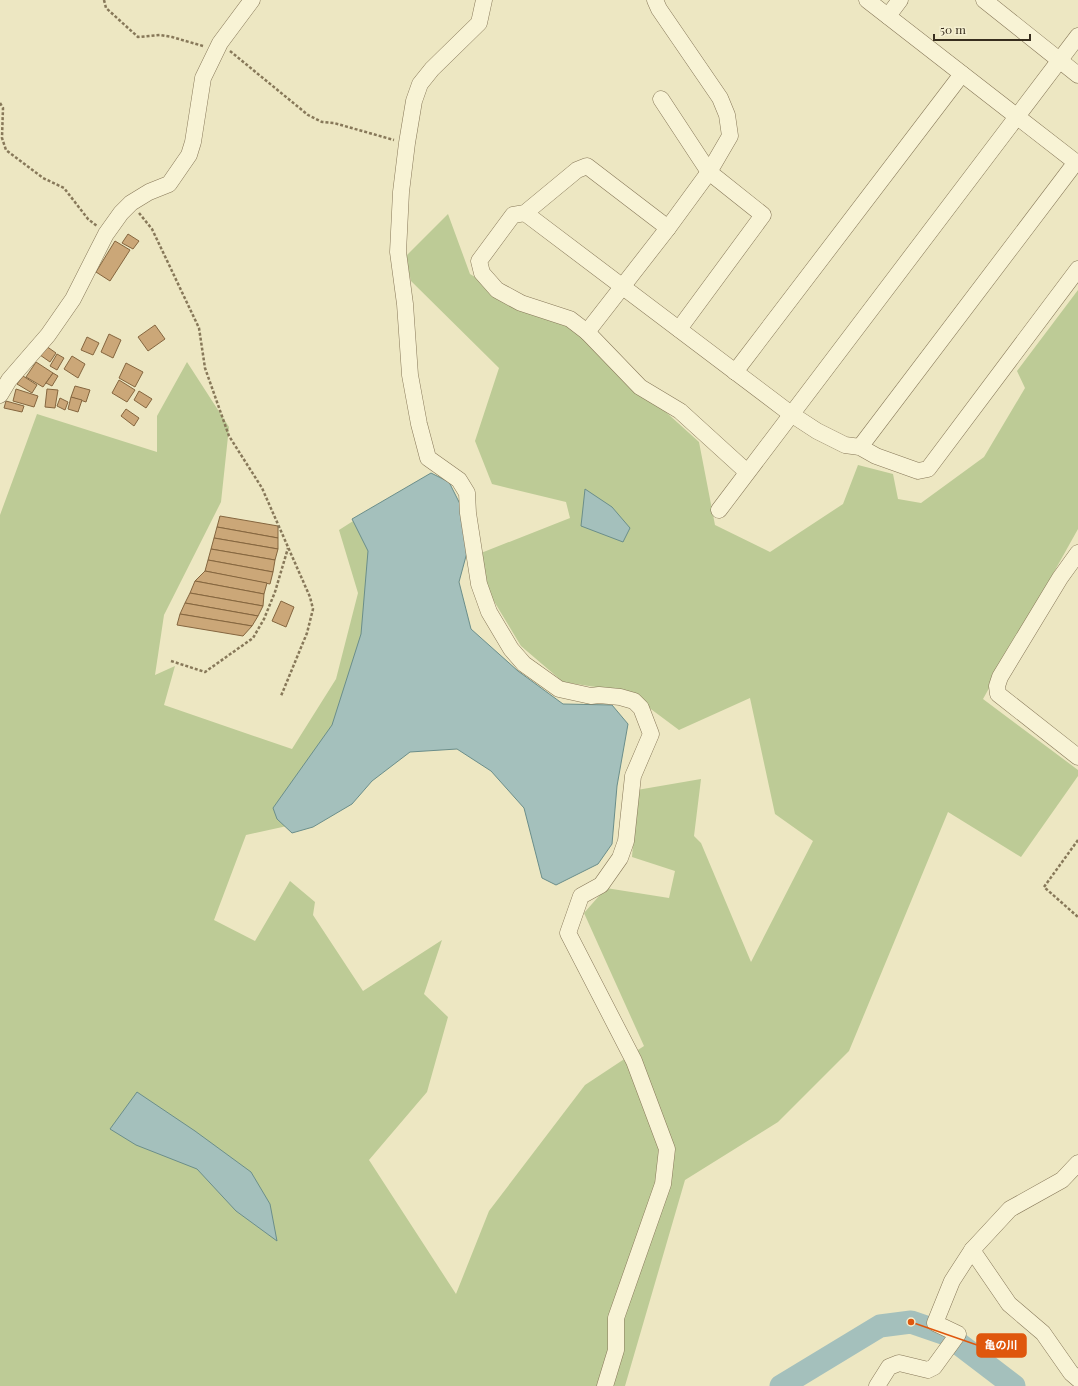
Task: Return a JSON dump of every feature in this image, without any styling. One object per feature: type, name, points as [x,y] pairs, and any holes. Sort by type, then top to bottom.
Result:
[{"type":"street","points":[[0,395],[10,380],[48,335],[73,299],[106,234],[121,213],[131,203],[150,192],[169,184],[189,155],[193,142],[203,78],[219,47],[252,0]]},
{"type":"street","points":[[484,0],[479,22],[432,69],[420,84],[414,101],[406,143],[401,192],[398,252],[405,304],[410,375],[428,458],[459,480],[467,493],[468,514],[479,584],[488,612],[511,649],[524,664],[559,689],[591,696],[599,695],[620,697],[634,701],[641,708],[651,734],[633,776],[626,841],[620,858],[601,885],[581,896],[568,933],[634,1061],[667,1149],[663,1184],[616,1318],[616,1350],[605,1386]]},
{"type":"street","points":[[587,332],[668,228],[709,172],[730,136],[727,115],[720,98],[659,9],[655,0]]},
{"type":"street","points":[[860,447],[1077,163],[867,0]]},
{"type":"street","points":[[888,16],[900,0]]},
{"type":"street","points":[[984,0],[1078,75]]},
{"type":"street","points":[[719,510],[1078,36]]},
{"type":"street","points":[[735,372],[962,74]]},
{"type":"street","points":[[661,98],[709,172],[763,215],[679,330]]},
{"type":"street","points":[[668,228],[587,166],[577,170],[525,213],[513,215],[479,262],[482,273],[497,290],[521,303],[570,319],[587,332],[640,387],[680,411],[747,472]]},
{"type":"street","points":[[525,213],[791,414],[817,432],[845,445],[860,447],[876,456],[918,471],[928,469],[1078,269]]},
{"type":"street","points":[[1078,552],[1000,677],[997,686],[998,694],[1078,757]]},
{"type":"street","points":[[877,1386],[889,1367],[899,1363],[928,1370],[934,1367],[958,1334],[935,1323],[952,1281],[972,1250],[1010,1209],[1062,1180],[1078,1163]]},
{"type":"street","points":[[972,1250],[1009,1304],[1043,1333],[1071,1373],[1078,1379]]},
{"type":"path","points":[[104,0],[106,8],[138,38],[160,35],[219,47],[308,115],[322,122],[334,123],[406,143]]},
{"type":"path","points":[[0,103],[2,108],[2,138],[6,150],[43,178],[64,188],[88,219],[106,234]]},
{"type":"path","points":[[131,203],[152,229],[199,328],[205,368],[229,436],[262,488],[314,609],[307,633],[281,696]]},
{"type":"path","points":[[171,661],[206,672],[253,638],[264,619],[276,592],[289,548]]},
{"type":"path","points":[[1078,840],[1044,887],[1078,917]]},
{"type":"green space","points":[[448,214],[470,274],[538,315],[571,326],[699,442],[715,525],[770,552],[843,504],[858,465],[893,474],[898,499],[921,503],[984,457],[1025,388],[1017,371],[1078,290],[1078,529],[983,699],[1078,770],[1078,776],[1021,857],[948,812],[849,1051],[778,1122],[685,1180],[625,1386],[0,1386],[0,515],[37,414],[157,452],[157,416],[187,362],[229,427],[221,502],[164,615],[155,675],[175,666],[164,705],[292,749],[336,679],[358,593],[339,530],[361,516],[387,586],[350,726],[287,826],[246,835],[214,920],[255,941],[290,881],[315,902],[313,915],[363,991],[442,940],[424,994],[448,1017],[427,1092],[369,1160],[456,1294],[489,1211],[585,1085],[644,1046],[584,913],[606,888],[669,898],[675,871],[632,857],[637,790],[701,779],[694,836],[701,843],[751,962],[813,841],[775,814],[750,698],[679,730],[628,692],[563,682],[521,646],[486,588],[481,553],[570,518],[566,502],[492,484],[475,441],[499,368],[411,281],[405,257]]},
{"type":"water","points":[[431,473],[449,482],[460,504],[469,545],[459,582],[471,629],[518,671],[563,704],[612,705],[628,724],[617,786],[612,844],[598,864],[556,885],[542,878],[524,808],[491,771],[457,749],[410,752],[372,781],[352,804],[313,827],[292,833],[277,819],[273,808],[332,725],[361,634],[368,551],[352,519]]},
{"type":"water","points":[[585,489],[612,507],[630,528],[623,542],[581,526]]},
{"type":"water","points":[[137,1092],[195,1131],[251,1172],[270,1204],[277,1241],[236,1211],[197,1169],[136,1145],[110,1129]]},
{"type":"building","points":[[128,234],[139,241],[133,249],[122,243]]},
{"type":"building","points":[[115,241],[130,250],[110,281],[96,272]]},
{"type":"building","points":[[155,325],[165,339],[148,351],[138,337]]},
{"type":"building","points":[[109,334],[121,340],[113,358],[101,352]]},
{"type":"building","points":[[87,337],[99,343],[93,355],[81,350]]},
{"type":"building","points":[[46,346],[56,353],[50,362],[40,355]]},
{"type":"building","points":[[57,354],[64,358],[57,370],[50,366]]},
{"type":"building","points":[[72,356],[85,364],[78,378],[64,369]]},
{"type":"building","points":[[36,362],[53,373],[43,387],[26,377]]},
{"type":"building","points":[[126,363],[143,372],[135,387],[119,378]]},
{"type":"building","points":[[53,373],[58,376],[52,386],[46,383]]},
{"type":"building","points":[[23,376],[37,385],[32,393],[17,384]]},
{"type":"building","points":[[119,380],[135,390],[127,402],[112,393]]},
{"type":"building","points":[[75,386],[90,390],[86,402],[71,397]]},
{"type":"building","points":[[16,389],[38,396],[34,407],[13,401]]},
{"type":"building","points":[[47,389],[58,390],[55,408],[45,407]]},
{"type":"building","points":[[139,391],[152,399],[146,408],[134,400]]},
{"type":"building","points":[[71,397],[82,400],[78,412],[68,409]]},
{"type":"building","points":[[60,398],[68,402],[65,410],[57,406]]},
{"type":"building","points":[[6,401],[24,406],[22,412],[4,408]]},
{"type":"building","points":[[126,409],[139,418],[134,426],[121,416]]},
{"type":"building","points":[[220,516],[278,526],[278,538],[217,527]]},
{"type":"building","points":[[217,527],[278,538],[278,549],[214,538]]},
{"type":"building","points":[[214,538],[278,549],[275,560],[211,549]]},
{"type":"building","points":[[211,549],[275,560],[273,572],[208,560]]},
{"type":"building","points":[[208,560],[273,572],[270,584],[205,571]]},
{"type":"building","points":[[205,571],[267,583],[264,594],[195,581]]},
{"type":"building","points":[[195,581],[264,594],[263,606],[190,593]]},
{"type":"building","points":[[190,593],[263,606],[258,616],[185,603]]},
{"type":"building","points":[[281,601],[294,607],[286,627],[272,621]]},
{"type":"building","points":[[185,603],[258,616],[252,626],[180,614]]},
{"type":"building","points":[[180,614],[252,626],[243,636],[177,625]]},
{"type":"waterway","points":[[781,1386],[880,1326],[911,1322],[946,1334],[1014,1386]]},
{"type":"place","name":"亀の川","points":[[911,1322]]}]
